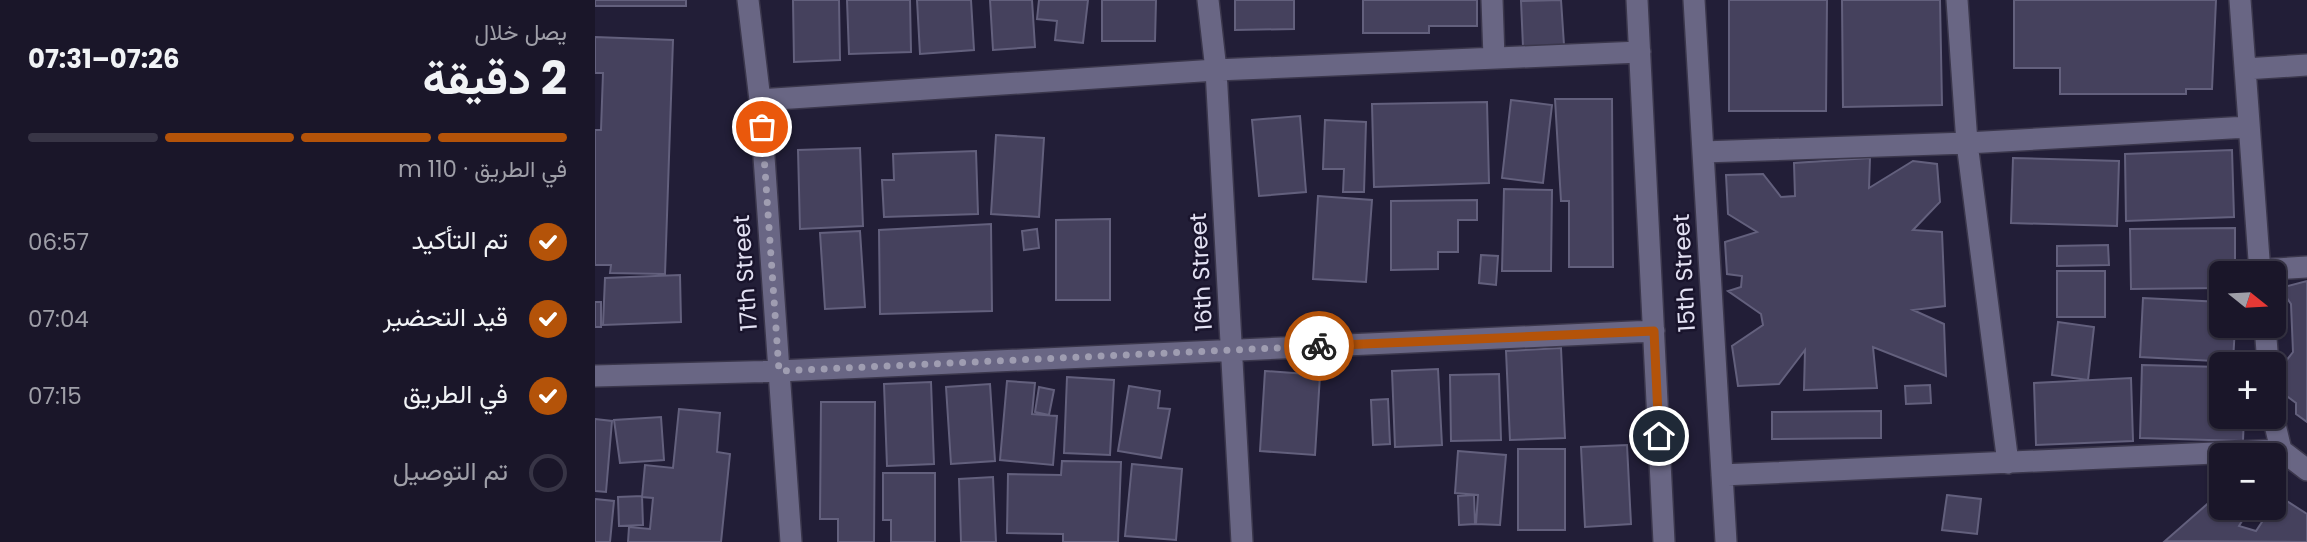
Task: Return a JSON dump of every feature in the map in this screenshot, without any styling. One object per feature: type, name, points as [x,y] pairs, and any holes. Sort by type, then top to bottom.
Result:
[{"type":"street","name":"17th Street","points":[[748,0],[760,100],[791,542]]},
{"type":"street","name":"16th Street","points":[[1208,0],[1216,70],[1242,542]]},
{"type":"street","points":[[1492,0],[1494,58]]},
{"type":"street","name":"15th Street","points":[[1637,0],[1664,542]]},
{"type":"street","name":"15th Street","points":[[1694,0],[1726,542]]},
{"type":"street","points":[[1957,0],[1967,143],[2007,463]]},
{"type":"street","points":[[2240,0],[2259,261]]},
{"type":"street","points":[[760,100],[1216,70],[1640,52]]},
{"type":"street","points":[[2245,69],[2307,65]]},
{"type":"street","points":[[1703,152],[1967,143],[2248,127]]},
{"type":"street","points":[[2286,269],[2307,267]]},
{"type":"street","points":[[595,376],[779,371],[1654,331]]},
{"type":"street","points":[[1721,475],[2209,453]]},
{"type":"street","points":[[2286,454],[2307,470]]},
{"type":"building","points":[[595,0],[686,0],[686,6],[595,6]]},
{"type":"building","points":[[793,0],[839,0],[840,60],[794,62]]},
{"type":"building","points":[[847,0],[910,0],[911,52],[849,54]]},
{"type":"building","points":[[917,0],[971,0],[974,50],[920,54]]},
{"type":"building","points":[[990,0],[1032,0],[1035,47],[993,50]]},
{"type":"building","points":[[1039,0],[1088,0],[1083,43],[1055,40],[1057,21],[1037,19]]},
{"type":"building","points":[[1102,0],[1156,0],[1155,41],[1102,41]]},
{"type":"building","points":[[1235,0],[1294,0],[1294,29],[1235,30]]},
{"type":"building","points":[[1363,0],[1477,0],[1477,26],[1429,26],[1429,33],[1363,33]]},
{"type":"building","points":[[1561,0],[1564,45],[1523,47],[1521,1]]},
{"type":"building","points":[[1729,0],[1827,0],[1826,111],[1729,111]]},
{"type":"building","points":[[1842,0],[1940,0],[1942,105],[1843,107]]},
{"type":"building","points":[[2014,0],[2216,0],[2212,89],[2186,89],[2186,94],[2060,94],[2060,68],[2014,68]]},
{"type":"building","points":[[595,37],[673,40],[665,274],[610,273],[611,265],[595,265],[595,130],[601,130],[603,73],[595,73]]},
{"type":"building","points":[[1555,99],[1612,99],[1613,267],[1569,267],[1569,201],[1561,201]]},
{"type":"building","points":[[1511,100],[1552,105],[1543,183],[1502,178]]},
{"type":"building","points":[[1487,102],[1489,183],[1374,187],[1372,104]]},
{"type":"building","points":[[1300,116],[1306,192],[1259,196],[1252,120]]},
{"type":"building","points":[[1325,120],[1366,122],[1364,192],[1343,192],[1344,169],[1323,169]]},
{"type":"building","points":[[996,135],[1044,138],[1039,217],[991,214]]},
{"type":"building","points":[[860,148],[863,226],[800,229],[798,150]]},
{"type":"building","points":[[2232,150],[2234,217],[2126,221],[2125,154]]},
{"type":"building","points":[[976,151],[978,214],[884,217],[882,180],[894,180],[893,154]]},
{"type":"building","points":[[1870,158],[1869,188],[1913,161],[1937,164],[1940,202],[1913,230],[1942,232],[1945,306],[1913,310],[1944,324],[1946,376],[1873,347],[1877,388],[1804,390],[1805,350],[1779,384],[1738,386],[1732,346],[1763,325],[1761,314],[1728,291],[1741,287],[1742,276],[1727,274],[1725,242],[1757,232],[1728,214],[1726,175],[1763,174],[1781,197],[1795,196],[1794,163]]},
{"type":"building","points":[[2013,158],[2119,161],[2117,226],[2011,223]]},
{"type":"building","points":[[1504,189],[1552,190],[1551,271],[1502,271]]},
{"type":"building","points":[[1318,196],[1372,200],[1366,282],[1313,279]]},
{"type":"building","points":[[1477,200],[1477,220],[1458,220],[1458,252],[1438,252],[1438,269],[1391,270],[1391,201]]},
{"type":"building","points":[[1110,219],[1110,300],[1056,300],[1056,220]]},
{"type":"building","points":[[991,224],[992,311],[880,314],[879,230]]},
{"type":"building","points":[[2235,228],[2235,261],[2209,261],[2209,288],[2131,289],[2130,229]]},
{"type":"building","points":[[1037,229],[1039,248],[1024,250],[1022,231]]},
{"type":"building","points":[[860,231],[865,307],[825,309],[820,233]]},
{"type":"building","points":[[2108,245],[2109,265],[2057,266],[2057,246]]},
{"type":"building","points":[[1481,255],[1498,256],[1496,285],[1479,283]]},
{"type":"building","points":[[2057,271],[2105,271],[2105,317],[2057,317]]},
{"type":"building","points":[[680,275],[681,322],[603,325],[605,278]]},
{"type":"building","points":[[2307,281],[2307,422],[2296,414],[2296,403],[2286,396],[2286,361],[2293,352],[2291,304],[2286,297],[2286,286]]},
{"type":"building","points":[[2143,298],[2209,301],[2209,338],[2234,338],[2234,352],[2209,352],[2209,361],[2140,357]]},
{"type":"building","points":[[595,302],[601,302],[601,327],[595,327]]},
{"type":"building","points":[[2058,322],[2094,327],[2088,380],[2052,375]]},
{"type":"building","points":[[1561,348],[1565,438],[1510,440],[1506,351]]},
{"type":"building","points":[[2142,365],[2209,367],[2209,429],[2243,429],[2243,441],[2140,438]]},
{"type":"building","points":[[1438,369],[1442,445],[1395,447],[1392,371]]},
{"type":"building","points":[[1265,371],[1320,375],[1315,455],[1260,451]]},
{"type":"building","points":[[1499,374],[1501,440],[1451,441],[1450,375]]},
{"type":"building","points":[[1067,377],[1114,380],[1110,455],[1064,453]]},
{"type":"building","points":[[2131,378],[2133,441],[2036,445],[2034,383]]},
{"type":"building","points":[[1007,381],[1035,383],[1032,414],[1057,416],[1053,465],[1000,460]]},
{"type":"building","points":[[931,382],[934,464],[887,466],[884,384]]},
{"type":"building","points":[[990,384],[995,461],[951,464],[946,387]]},
{"type":"building","points":[[1930,385],[1931,403],[1906,404],[1905,386]]},
{"type":"building","points":[[1129,386],[1160,391],[1158,408],[1170,409],[1161,458],[1118,451]]},
{"type":"building","points":[[1039,387],[1054,390],[1049,415],[1035,412]]},
{"type":"building","points":[[1388,399],[1390,444],[1373,445],[1371,400]]},
{"type":"building","points":[[821,402],[875,402],[874,542],[838,542],[838,519],[820,519]]},
{"type":"building","points":[[679,409],[720,413],[717,452],[730,454],[721,542],[628,542],[629,527],[650,529],[653,498],[642,497],[645,465],[673,468]]},
{"type":"building","points":[[1881,411],[1881,438],[1772,439],[1772,412]]},
{"type":"building","points":[[661,417],[664,460],[620,463],[614,420]]},
{"type":"building","points":[[595,419],[612,421],[606,492],[595,491]]},
{"type":"building","points":[[1627,445],[1631,524],[1585,527],[1581,447]]},
{"type":"building","points":[[1518,449],[1565,449],[1565,530],[1518,530]]},
{"type":"building","points":[[1458,451],[1506,455],[1500,525],[1476,524],[1478,495],[1455,493]]},
{"type":"building","points":[[1062,461],[1121,462],[1118,542],[1063,542],[1063,534],[1007,533],[1008,474],[1061,475]]},
{"type":"building","points":[[1132,464],[1182,469],[1176,540],[1125,536]]},
{"type":"building","points":[[883,473],[935,473],[935,542],[891,542],[891,520],[883,520]]},
{"type":"building","points":[[993,477],[996,542],[961,542],[959,479]]},
{"type":"building","points":[[1474,495],[1475,524],[1459,525],[1458,496]]},
{"type":"building","points":[[1947,495],[1981,499],[1977,534],[1942,530]]},
{"type":"building","points":[[642,496],[643,525],[619,526],[618,497]]},
{"type":"building","points":[[595,499],[614,501],[610,542],[595,542]]},
{"type":"building","points":[[2286,500],[2307,514],[2307,542],[2165,541],[2209,502],[2209,520],[2243,520],[2239,526],[2256,531],[2263,520],[2286,520]]},
{"type":"way so far","points":[[762,127],[779,371],[1319,346]]},
{"type":"route","points":[[1319,346],[1654,331],[1659,436]]}]
